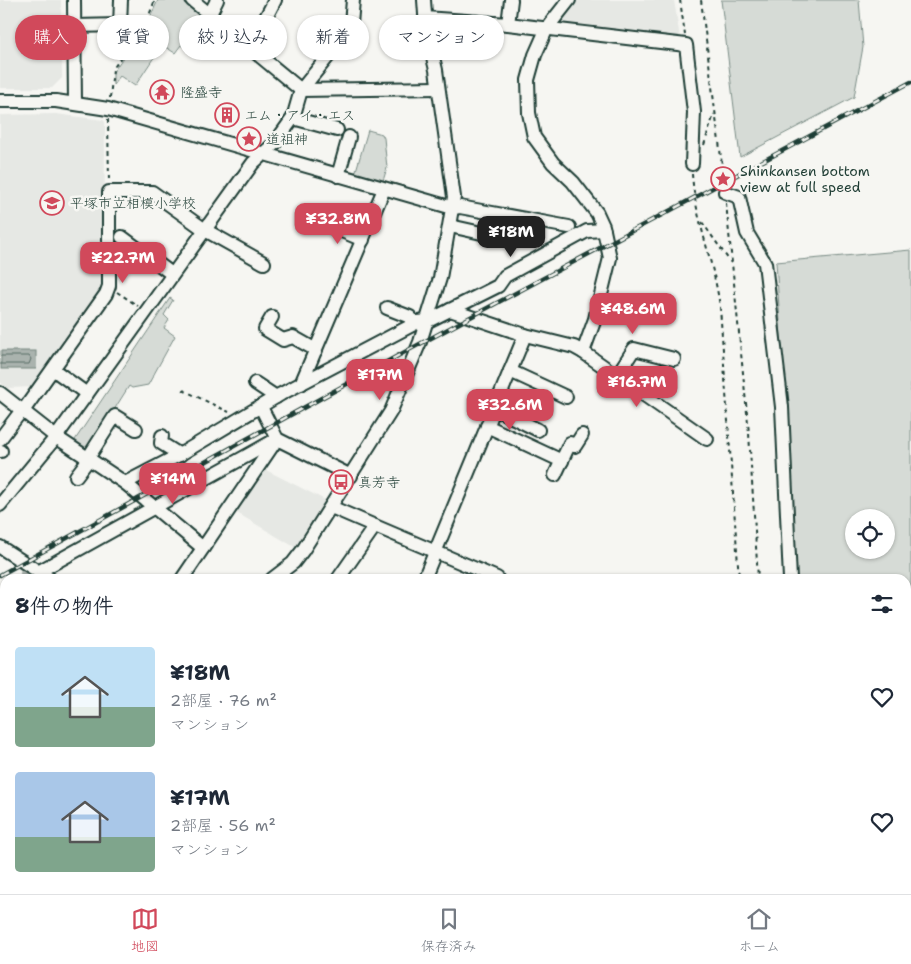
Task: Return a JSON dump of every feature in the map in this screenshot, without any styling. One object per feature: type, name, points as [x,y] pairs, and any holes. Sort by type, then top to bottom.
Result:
[{"type":"street","points":[[74,0],[75,15]]},
{"type":"street","points":[[87,26],[120,25],[121,0]]},
{"type":"street","points":[[192,0],[210,14],[217,0]]},
{"type":"street","points":[[267,15],[275,0]]},
{"type":"street","points":[[0,506],[56,437],[253,163],[275,143],[293,118],[301,90],[348,30],[352,18],[354,0]]},
{"type":"street","points":[[424,0],[425,15]]},
{"type":"street","points":[[508,24],[511,0]]},
{"type":"street","points":[[569,0],[547,28],[535,55],[528,80],[529,113],[534,137],[553,163],[573,182],[597,213],[604,230],[610,258],[595,320],[583,352]]},
{"type":"street","points":[[504,24],[686,45],[694,112],[692,164]]},
{"type":"street","points":[[75,60],[75,103]]},
{"type":"street","points":[[265,60],[301,90],[438,88]]},
{"type":"street","points":[[279,574],[293,563],[351,476],[391,411],[422,322],[440,278],[453,208],[452,183],[433,60]]},
{"type":"street","points":[[0,101],[109,105],[338,176],[453,208],[460,207],[506,212],[569,227]]},
{"type":"street","points":[[293,118],[338,130]]},
{"type":"street","points":[[338,176],[349,137]]},
{"type":"street","points":[[301,384],[384,189]]},
{"type":"street","points":[[0,447],[23,410],[54,370],[106,294],[109,286],[109,192],[152,192],[205,230],[264,263]]},
{"type":"street","points":[[725,192],[739,197],[747,233],[765,263],[782,407],[790,574]]},
{"type":"street","points":[[325,224],[362,240]]},
{"type":"street","points":[[450,226],[513,240]]},
{"type":"street","points":[[125,483],[180,454],[276,397],[422,322],[498,286],[506,276],[587,231],[604,230]]},
{"type":"street","points":[[122,237],[172,274]]},
{"type":"street","points":[[387,308],[422,322]]},
{"type":"street","points":[[450,310],[525,335],[574,347],[707,439]]},
{"type":"street","points":[[272,318],[265,329],[283,340],[292,337],[316,350]]},
{"type":"street","points":[[426,574],[525,335]]},
{"type":"street","points":[[616,377],[637,344],[668,354]]},
{"type":"street","points":[[54,370],[87,394]]},
{"type":"street","points":[[510,371],[560,392]]},
{"type":"street","points":[[255,383],[276,397]]},
{"type":"street","points":[[0,393],[56,437],[125,483],[203,548]]},
{"type":"street","points":[[261,407],[277,440],[351,476]]},
{"type":"street","points":[[494,408],[538,430]]},
{"type":"street","points":[[76,476],[114,416],[136,429]]},
{"type":"street","points":[[487,426],[562,461]]},
{"type":"street","points":[[555,475],[570,443],[575,446],[582,435]]},
{"type":"street","points":[[162,436],[160,444],[180,454]]},
{"type":"street","points":[[38,572],[277,440]]},
{"type":"street","points":[[185,574],[277,440]]},
{"type":"street","points":[[331,507],[488,574]]},
{"type":"street","points":[[342,574],[376,526]]},
{"type":"street","points":[[0,547],[41,574]]},
{"type":"path","points":[[109,192],[109,105],[113,69],[148,18],[155,0]]},
{"type":"path","points":[[680,0],[686,45]]},
{"type":"path","points":[[701,0],[725,192],[750,433],[758,574]]},
{"type":"path","points":[[703,148],[715,112]]},
{"type":"path","points":[[692,164],[693,186],[714,268],[720,306],[740,574]]},
{"type":"path","points":[[701,220],[733,265]]},
{"type":"path","points":[[109,286],[146,312]]},
{"type":"path","points":[[183,390],[221,408]]},
{"type":"shaded area","points":[[0,0],[61,0],[61,15],[15,15],[15,60],[62,60],[62,78],[52,88],[0,88]]},
{"type":"shaded area","points":[[158,0],[187,0],[206,15],[179,15],[179,48],[175,53],[169,49],[169,15],[151,15]]},
{"type":"shaded area","points":[[577,0],[674,0],[680,38],[562,23],[560,21]]},
{"type":"shaded area","points":[[721,0],[859,0],[863,47],[854,97],[740,157]]},
{"type":"shaded area","points":[[121,60],[152,60],[135,86],[120,76],[113,85],[113,72]]},
{"type":"shaded area","name":"平塚市立相模小学校","points":[[56,114],[103,120],[105,122],[104,284],[102,291],[35,387],[7,388],[0,382],[0,115]]},
{"type":"shaded area","points":[[368,130],[382,134],[384,138],[387,168],[382,184],[355,174]]},
{"type":"shaded area","points":[[911,250],[911,574],[797,574],[776,262]]},
{"type":"shaded area","points":[[170,298],[173,300],[164,315],[169,320],[164,328],[175,336],[148,385],[132,388],[129,386],[90,448],[80,448],[73,443]]},
{"type":"shaded area","points":[[260,467],[329,502],[298,549],[232,510]]},
{"type":"water","points":[[1,351],[36,351],[36,369],[1,369]]},
{"type":"railway","points":[[2,574],[403,353],[911,82]]},
{"type":"place","name":"隆盛寺","points":[[162,92]]},
{"type":"place","name":"エム・アイ・エス","points":[[227,115]]},
{"type":"place","name":"道祖神","points":[[249,139]]},
{"type":"place","name":"Shinkansen bottom view at full speed","points":[[723,179]]},
{"type":"place","name":"平塚市立相模小学校","points":[[52,203]]},
{"type":"place","name":"真芳寺","points":[[341,482]]}]
